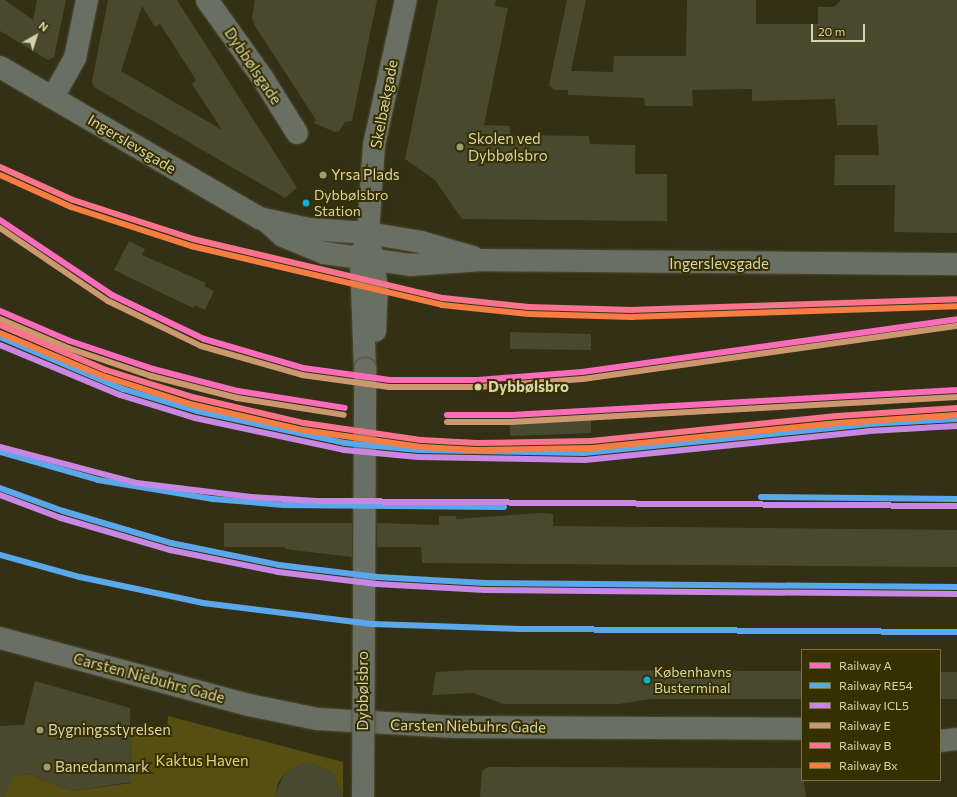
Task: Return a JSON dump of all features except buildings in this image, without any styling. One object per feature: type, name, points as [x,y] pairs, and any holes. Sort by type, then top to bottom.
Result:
[{"type":"street","points":[[53,97],[75,58],[87,0]]},
{"type":"street","name":"Dybbølsgade","points":[[207,0],[262,76],[297,133]]},
{"type":"street","name":"Skelbækgade","points":[[368,233],[374,145],[406,0]]},
{"type":"street","name":"Ingerslevsgade","points":[[0,67],[240,209],[265,220],[309,229],[368,233],[421,242],[482,260]]},
{"type":"street","name":"Ingerslevsgade","points":[[265,220],[295,242],[324,253],[425,265],[482,260],[957,264]]},
{"type":"street","name":"Dybbølsbro","points":[[363,797],[365,369],[368,233]]},
{"type":"street","name":"Carsten Niebuhrs Gade","points":[[0,638],[249,705],[317,720],[456,727],[801,729]]},
{"type":"street","points":[[941,741],[957,739]]},
{"type":"green space","name":"Kaktus Haven","points":[[168,716],[343,762],[343,797],[333,773],[313,763],[302,763],[284,774],[278,783],[275,797],[0,797],[0,777],[29,774],[72,791],[131,783],[130,727],[167,733]]},
{"type":"rail line","name":"B","points":[[0,167],[73,200],[193,239],[443,298],[529,307],[632,310],[957,299]]},
{"type":"rail line","name":"Bx","points":[[0,175],[71,207],[191,246],[442,305],[529,314],[632,317],[957,306]]},
{"type":"rail line","name":"A","points":[[0,220],[112,295],[204,339],[303,368],[390,380],[478,380],[582,372],[957,319]]},
{"type":"rail line","name":"E","points":[[0,228],[108,301],[201,346],[302,375],[389,387],[479,387],[583,379],[957,326]]},
{"type":"rail line","name":"A","points":[[0,311],[70,341],[153,369],[238,391],[345,408]]},
{"type":"rail line","name":"E","points":[[0,319],[68,348],[151,376],[237,398],[344,415]]},
{"type":"rail line","name":"B","points":[[0,325],[106,370],[192,397],[304,423],[421,440],[477,443],[591,441],[837,416],[957,408]]},
{"type":"rail line","name":"Bx","points":[[0,333],[103,376],[190,404],[303,430],[421,447],[477,450],[592,448],[838,423],[957,415]]},
{"type":"rail line","name":"RE54","points":[[0,337],[123,389],[197,411],[345,443],[419,450],[584,453],[868,424],[957,419]]},
{"type":"rail line","name":"ICL5","points":[[0,345],[120,395],[195,418],[344,450],[418,457],[585,460],[869,431],[957,426]]},
{"type":"rail line","name":"A","points":[[447,415],[511,415],[957,390]]},
{"type":"rail line","name":"E","points":[[447,422],[511,422],[957,397]]},
{"type":"rail line","name":"ICL5","points":[[0,447],[137,483],[251,497],[317,501],[957,506]]},
{"type":"rail line","name":"RE54","points":[[0,452],[98,480],[213,499],[284,505],[504,507]]},
{"type":"rail line","name":"RE54","points":[[0,488],[63,511],[171,543],[279,565],[377,577],[485,583],[957,587]]},
{"type":"rail line","name":"ICL5","points":[[0,495],[61,518],[170,550],[278,572],[376,584],[485,590],[957,594]]},
{"type":"rail line","name":"RE54","points":[[761,497],[957,499]]},
{"type":"rail line","name":"RE54","points":[[0,555],[80,577],[203,603],[372,624],[521,629],[957,632]]},
{"type":"place","name":"Skolen ved Dybbølsbro","points":[[460,147]]},
{"type":"place","name":"Yrsa Plads","points":[[323,175]]},
{"type":"place","name":"Dybbølsbro Station","points":[[306,203]]},
{"type":"place","name":"Dybbølsbro","points":[[478,387]]},
{"type":"place","name":"Københavns Busterminal","points":[[647,680]]},
{"type":"place","name":"Bygningsstyrelsen","points":[[40,730]]},
{"type":"place","name":"Banedanmark","points":[[47,767]]}]
